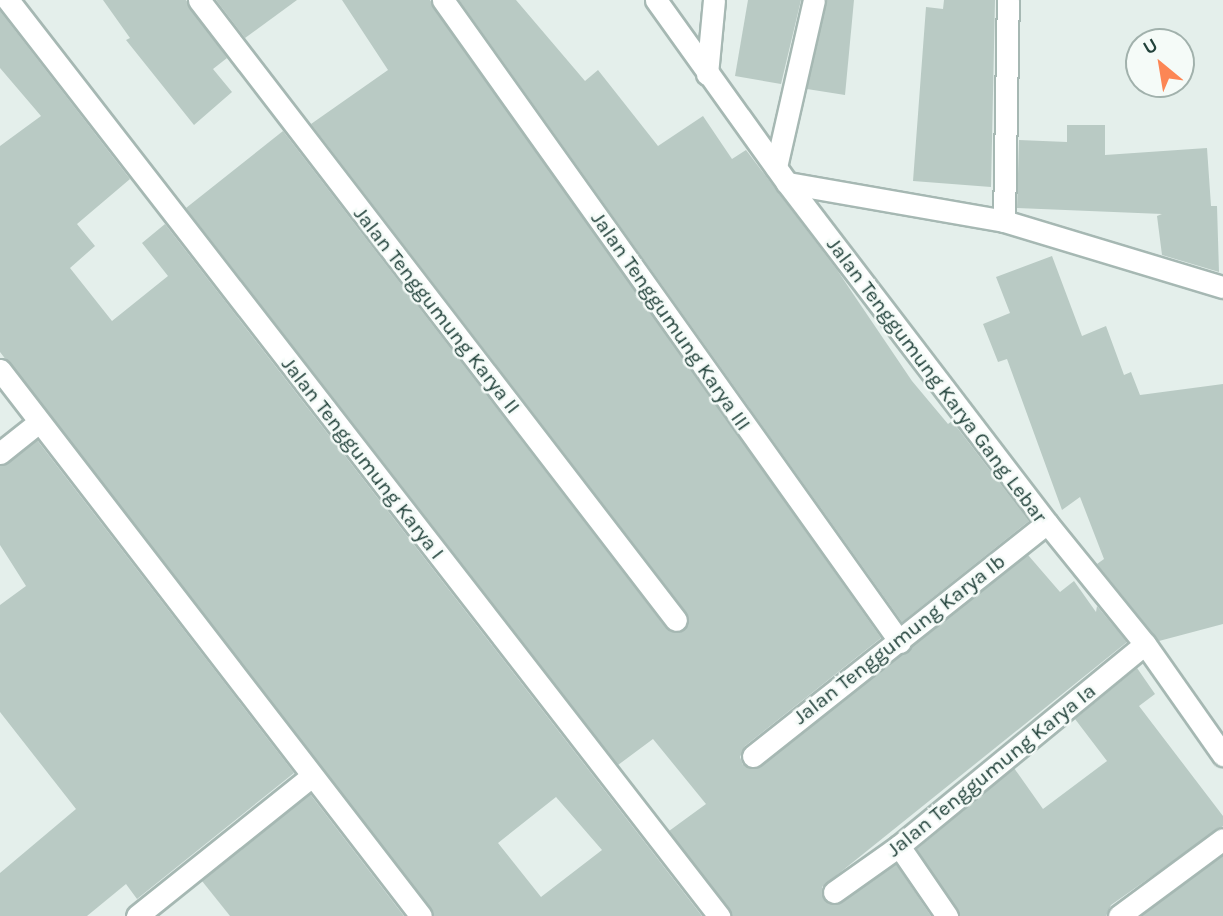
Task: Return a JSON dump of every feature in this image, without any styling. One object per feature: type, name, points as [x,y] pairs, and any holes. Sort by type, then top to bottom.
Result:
[{"type":"street","name":"Jalan Tenggumung Karya I","points":[[8,0],[719,916]]},
{"type":"street","name":"Jalan Tenggumung Karya II","points":[[199,0],[676,620]]},
{"type":"street","name":"Jalan Tenggumung Karya III","points":[[443,0],[900,642]]},
{"type":"street","name":"Jalan Tenggumung Karya Gang Lebar","points":[[656,0],[781,175],[1047,523],[1145,644],[1223,755]]},
{"type":"street","points":[[707,74],[715,0]]},
{"type":"street","points":[[814,0],[781,175],[1004,221],[1223,287]]},
{"type":"street","points":[[1004,221],[1008,0]]},
{"type":"street","points":[[0,370],[421,916]]},
{"type":"street","points":[[0,453],[40,422]]},
{"type":"street","name":"Jalan Tenggumung Karya Ib","points":[[753,756],[818,700],[900,642],[1047,523]]},
{"type":"street","name":"Jalan Tenggumung Karya Ia","points":[[834,892],[899,846],[1145,644]]},
{"type":"street","points":[[136,916],[312,776]]},
{"type":"street","points":[[1119,916],[1223,839]]},
{"type":"street","points":[[899,846],[947,916]]},
{"type":"building","points":[[103,0],[186,0],[227,58],[213,69],[232,92],[194,125],[126,40],[130,38]]},
{"type":"building","points":[[216,0],[297,0],[245,38]]},
{"type":"building","points":[[342,0],[430,0],[881,638],[745,746],[740,757],[743,765],[761,766],[1028,555],[1060,592],[1074,581],[1096,612],[1097,606],[1127,642],[822,887],[824,900],[836,905],[896,864],[931,916],[732,916],[669,831],[706,804],[653,739],[618,765],[186,208],[283,131],[666,628],[677,633],[684,630],[686,612],[311,124],[388,70]]},
{"type":"building","points":[[459,0],[516,0],[585,81],[598,70],[658,146],[703,116],[732,159],[746,150],[837,270],[912,381],[948,424],[952,421],[1029,521],[902,622]]},
{"type":"building","points":[[748,0],[801,0],[781,84],[735,76]]},
{"type":"building","points":[[827,0],[854,0],[845,95],[807,89]]},
{"type":"building","points":[[944,0],[995,0],[991,187],[913,181],[926,7],[943,9]]},
{"type":"building","points":[[0,11],[130,179],[77,224],[95,246],[70,268],[112,321],[168,276],[142,243],[165,224],[702,916],[434,916],[0,352],[0,146],[41,116],[0,68]],"holes":[[[556,797],[602,850],[541,897],[498,843]]]},
{"type":"building","points":[[1067,125],[1105,125],[1105,155],[1207,148],[1211,206],[1217,206],[1219,272],[1162,255],[1157,216],[1162,214],[1017,208],[1019,140],[1067,142]]},
{"type":"building","points":[[1052,256],[1082,336],[1106,326],[1124,375],[1131,372],[1140,395],[1223,384],[1223,624],[1159,641],[1097,564],[1104,559],[1080,497],[1062,510],[1007,359],[998,362],[983,324],[1010,313],[996,277]]},
{"type":"building","points":[[37,440],[294,773],[137,899],[126,884],[87,916],[0,916],[0,873],[76,809],[0,712],[0,605],[26,586],[0,545],[0,466]]},
{"type":"building","points":[[1137,668],[1155,694],[1139,706],[1223,816],[1223,826],[1111,905],[1106,916],[960,916],[917,849],[1014,768],[1043,809],[1107,761],[1075,719]]},
{"type":"building","points":[[310,794],[404,916],[230,916],[202,881]]},
{"type":"building","points":[[1223,855],[1223,916],[1141,916]]}]
